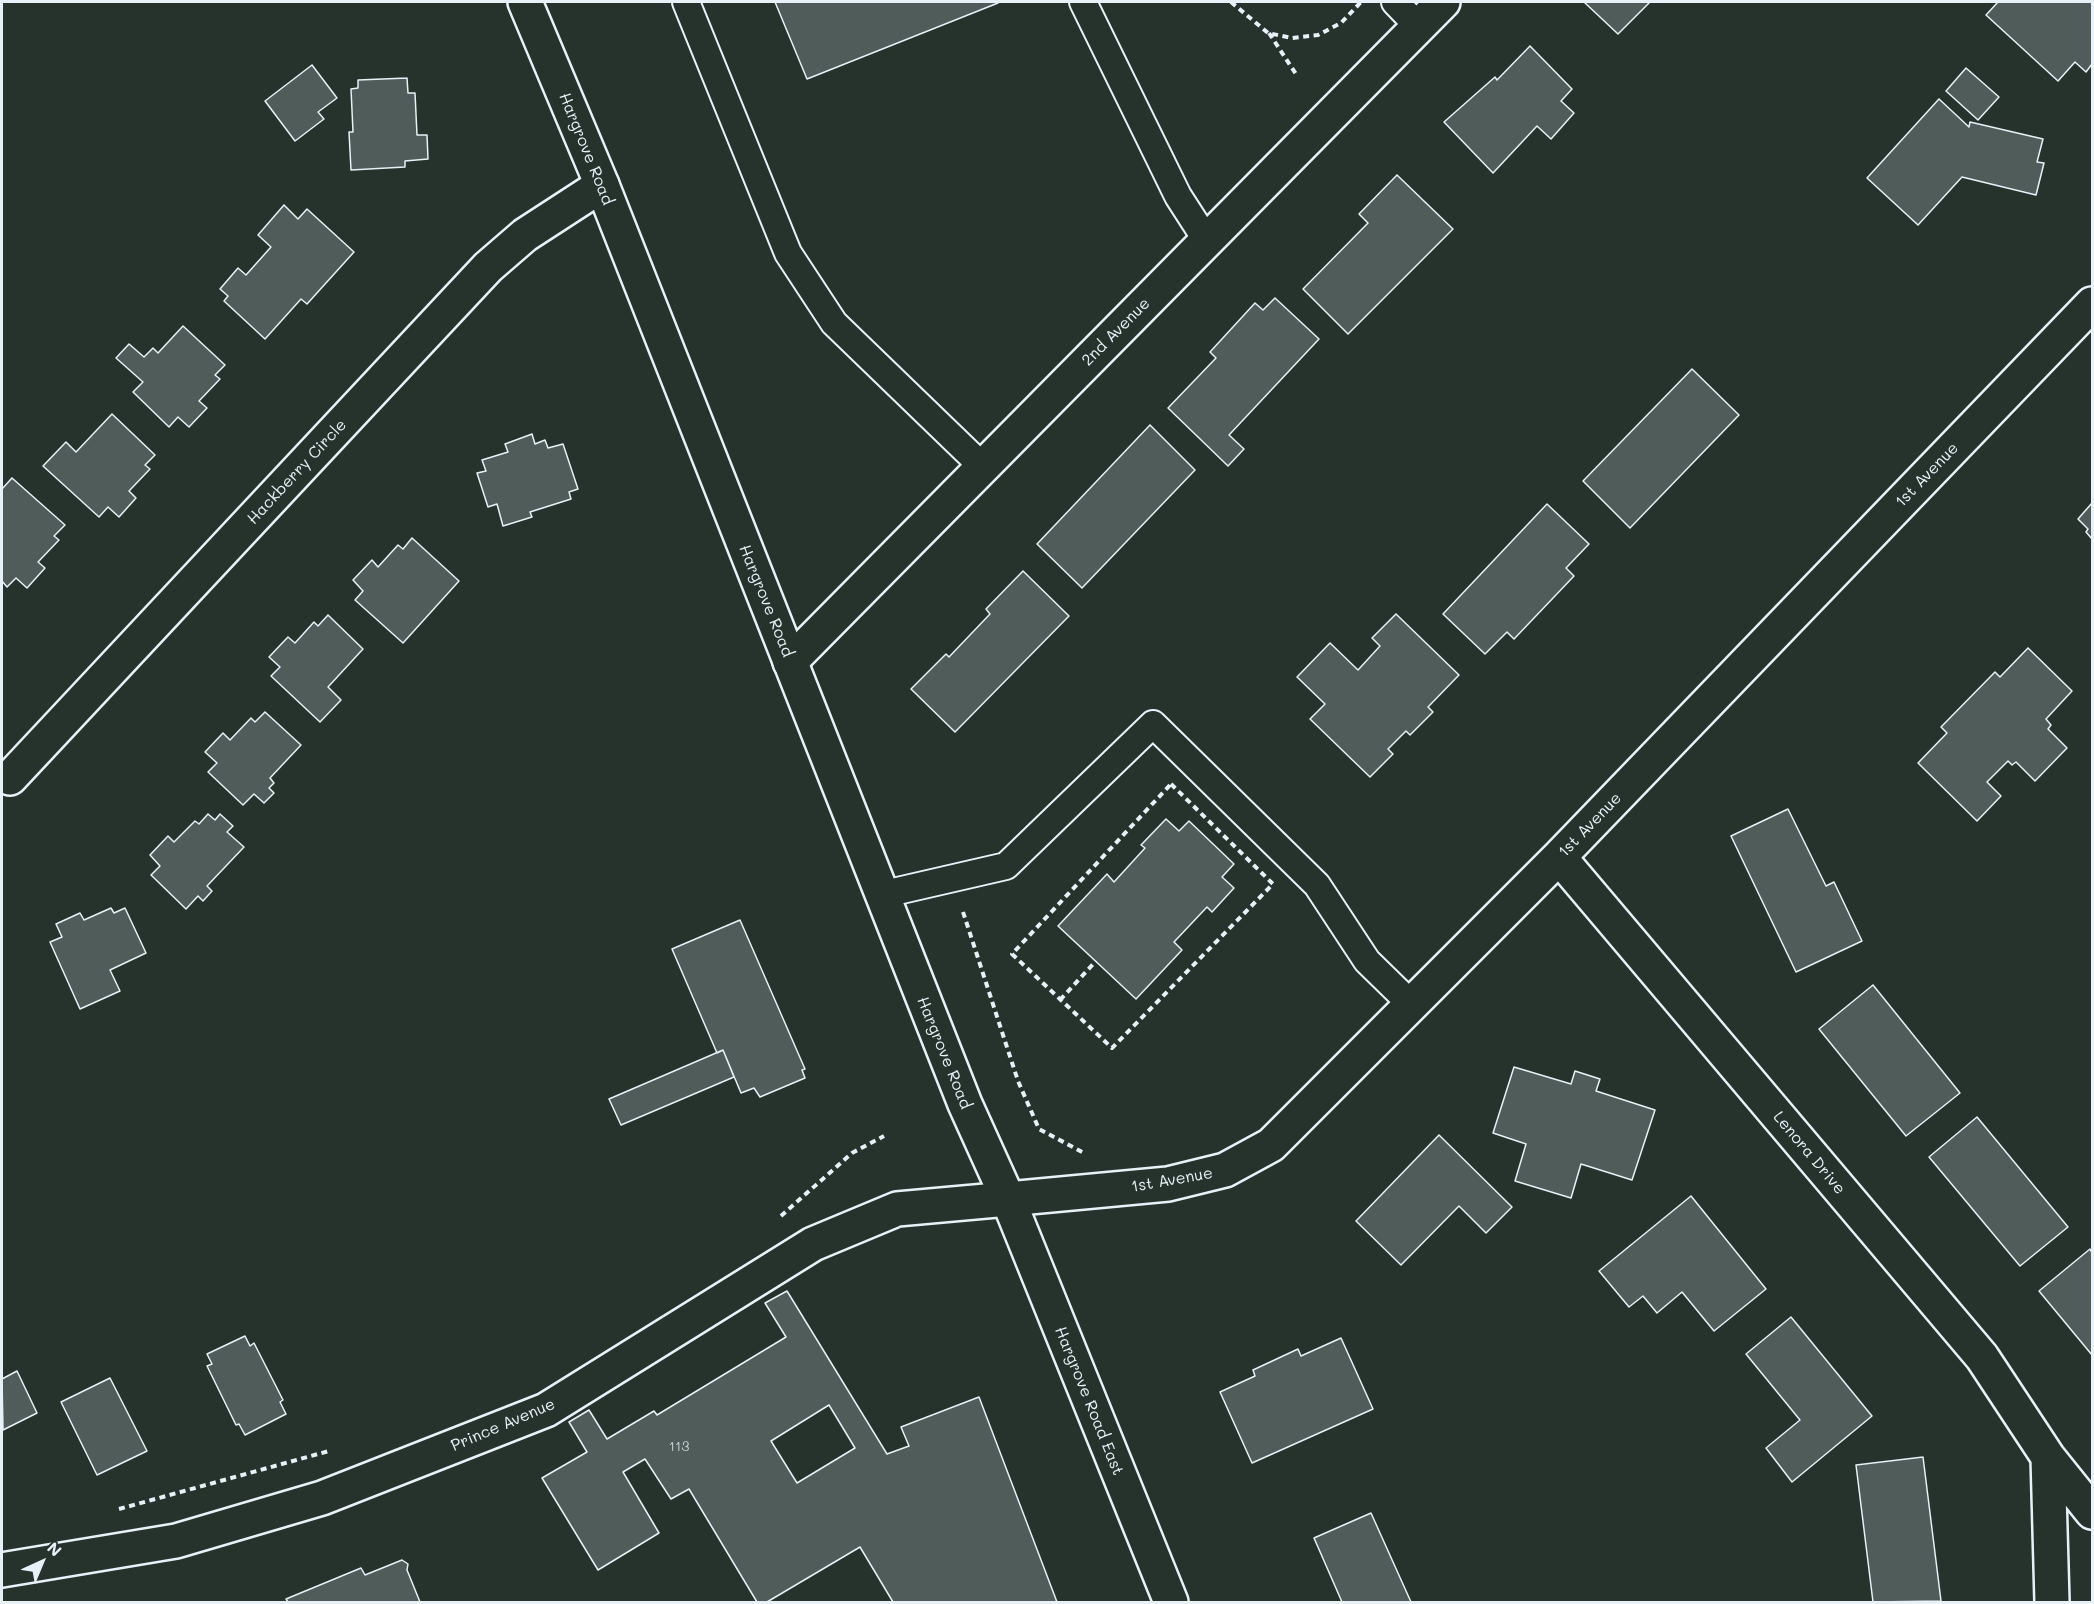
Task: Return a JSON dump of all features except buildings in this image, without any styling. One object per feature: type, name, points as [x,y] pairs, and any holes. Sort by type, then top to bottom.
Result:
[{"type":"street","name":"Hargrove Road","points":[[525,2],[602,185],[880,895],[965,1104],[1008,1199]]},
{"type":"street","name":"2nd Avenue","points":[[790,662],[1443,2]]},
{"type":"street","name":"Hackberry Circle","points":[[10,778],[488,267],[525,235],[602,185]]},
{"type":"street","name":"1st Avenue","points":[[1008,1199],[1168,1184],[1225,1170],[1271,1145],[1559,857],[2092,304]]},
{"type":"street","name":"Lenora Drive","points":[[1559,857],[1982,1357],[2048,1457],[2092,1512]]},
{"type":"street","name":"Prince Avenue","points":[[2,1570],[176,1541],[322,1498],[546,1410],[813,1244],[897,1209],[1008,1199]]},
{"type":"street","name":"Hargrove Road East","points":[[1008,1199],[1171,1602]]},
{"type":"street","points":[[2048,1457],[2052,1602]]},
{"type":"lane","points":[[686,2],[788,253],[834,323],[983,467]]},
{"type":"lane","points":[[1083,2],[1182,203],[1207,241]]},
{"type":"lane","points":[[1395,2],[1418,26]]},
{"type":"lane","points":[[880,895],[1006,866],[1152,724],[1317,885],[1367,961],[1412,1005]]},
{"type":"path","points":[[1231,2],[1268,33],[1296,74]]},
{"type":"path","points":[[1268,33],[1292,38],[1318,35],[1341,23],[1361,2]]},
{"type":"path","points":[[1171,784],[1273,884],[1112,1048],[1060,1000],[1012,954],[1171,784]]},
{"type":"path","points":[[951,877],[1018,1081],[1040,1129],[1086,1154]]},
{"type":"path","points":[[1060,1000],[1096,961]]},
{"type":"path","points":[[772,1224],[852,1153],[884,1136]]},
{"type":"path","points":[[116,1510],[331,1451]]}]
